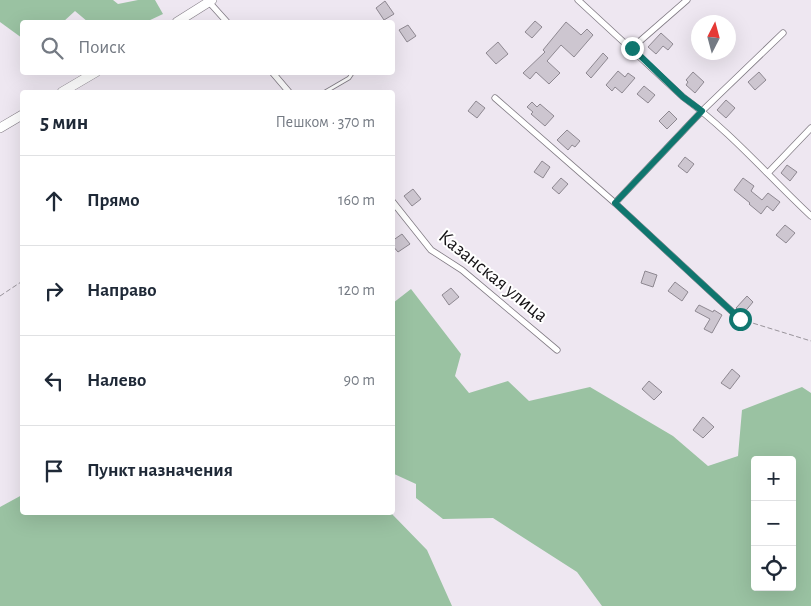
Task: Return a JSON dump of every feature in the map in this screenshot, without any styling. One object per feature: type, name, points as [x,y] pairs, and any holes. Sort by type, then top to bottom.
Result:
[{"type":"street","points":[[578,0],[683,97],[733,138],[811,216]]},
{"type":"street","points":[[632,48],[687,0]]},
{"type":"street","points":[[180,20],[211,1],[225,20]]},
{"type":"street","points":[[615,203],[702,111],[782,33]]},
{"type":"street","points":[[65,90],[91,75]]},
{"type":"street","points":[[275,75],[287,90]]},
{"type":"street","points":[[494,98],[615,203],[740,319]]},
{"type":"street","points":[[0,128],[20,116]]},
{"type":"street","points":[[768,172],[811,128]]},
{"type":"street","name":"Казанская улица","points":[[395,205],[431,250],[462,270],[557,350]]},
{"type":"lane","points":[[328,90],[351,75]]},
{"type":"path","points":[[0,296],[20,283]]},
{"type":"path","points":[[740,319],[811,341]]},
{"type":"green space","points":[[0,0],[113,0],[118,4],[138,0],[155,0],[163,14],[150,20],[86,20],[75,11],[65,20],[20,20],[20,37],[0,22]]},
{"type":"green space","points":[[411,289],[461,354],[455,376],[469,393],[508,381],[529,401],[590,387],[673,436],[708,466],[738,456],[742,410],[802,387],[811,393],[811,606],[602,606],[577,572],[493,518],[443,519],[416,498],[416,484],[395,474],[395,301]]},
{"type":"green space","points":[[20,496],[20,515],[393,515],[427,550],[452,606],[0,606],[0,507]]},
{"type":"building","points":[[385,1],[394,14],[384,20],[376,8]]},
{"type":"building","points":[[535,21],[542,27],[532,38],[525,32]]},
{"type":"building","points":[[566,22],[581,35],[587,29],[593,35],[574,57],[561,45],[547,61],[560,73],[549,84],[536,72],[530,79],[523,73],[545,52],[543,50]]},
{"type":"building","points":[[408,25],[416,36],[407,42],[399,30]]},
{"type":"building","points":[[661,33],[673,44],[668,50],[663,46],[656,54],[648,47]]},
{"type":"building","points":[[498,42],[508,54],[496,64],[486,53]]},
{"type":"building","points":[[603,53],[608,58],[591,78],[586,73]]},
{"type":"building","points":[[618,71],[625,77],[628,73],[635,78],[622,93],[615,87],[612,91],[606,85]]},
{"type":"building","points":[[693,72],[704,82],[695,93],[686,85],[688,82],[686,80]]},
{"type":"building","points":[[759,72],[766,80],[755,90],[748,82]]},
{"type":"building","points":[[644,86],[655,95],[648,103],[637,94]]},
{"type":"building","points":[[726,100],[735,108],[726,118],[717,110]]},
{"type":"building","points":[[476,101],[485,108],[477,118],[468,111]]},
{"type":"building","points":[[532,102],[537,107],[540,104],[554,116],[545,126],[531,114],[533,112],[527,107]]},
{"type":"building","points":[[669,111],[677,119],[667,129],[659,121]]},
{"type":"building","points":[[567,130],[580,141],[575,147],[572,145],[568,150],[557,140]]},
{"type":"building","points":[[685,157],[694,164],[687,173],[678,166]]},
{"type":"building","points":[[542,161],[550,167],[543,178],[534,172]]},
{"type":"building","points":[[787,165],[797,172],[790,181],[781,173]]},
{"type":"building","points":[[561,178],[568,184],[559,194],[552,188]]},
{"type":"building","points":[[743,178],[754,186],[751,191],[762,200],[768,193],[780,202],[773,211],[767,206],[761,214],[734,190]]},
{"type":"building","points":[[413,189],[421,199],[412,206],[404,196]]},
{"type":"building","points":[[785,225],[795,233],[786,243],[776,235]]},
{"type":"building","points":[[402,234],[410,244],[398,252],[395,248],[395,239]]},
{"type":"building","points":[[645,271],[657,275],[653,287],[641,283]]},
{"type":"building","points":[[675,282],[688,292],[682,301],[668,291]]},
{"type":"building","points":[[451,288],[459,297],[449,305],[442,295]]},
{"type":"building","points":[[747,296],[753,302],[743,314],[736,308]]},
{"type":"building","points":[[699,305],[722,315],[712,333],[704,329],[710,319],[695,311]]},
{"type":"building","points":[[732,369],[740,376],[730,389],[721,383]]},
{"type":"building","points":[[649,381],[662,392],[654,400],[642,389]]},
{"type":"building","points":[[703,417],[714,427],[703,438],[693,430]]},
{"type":"route","points":[[632,48],[683,97],[702,111],[615,203],[740,319]]}]
